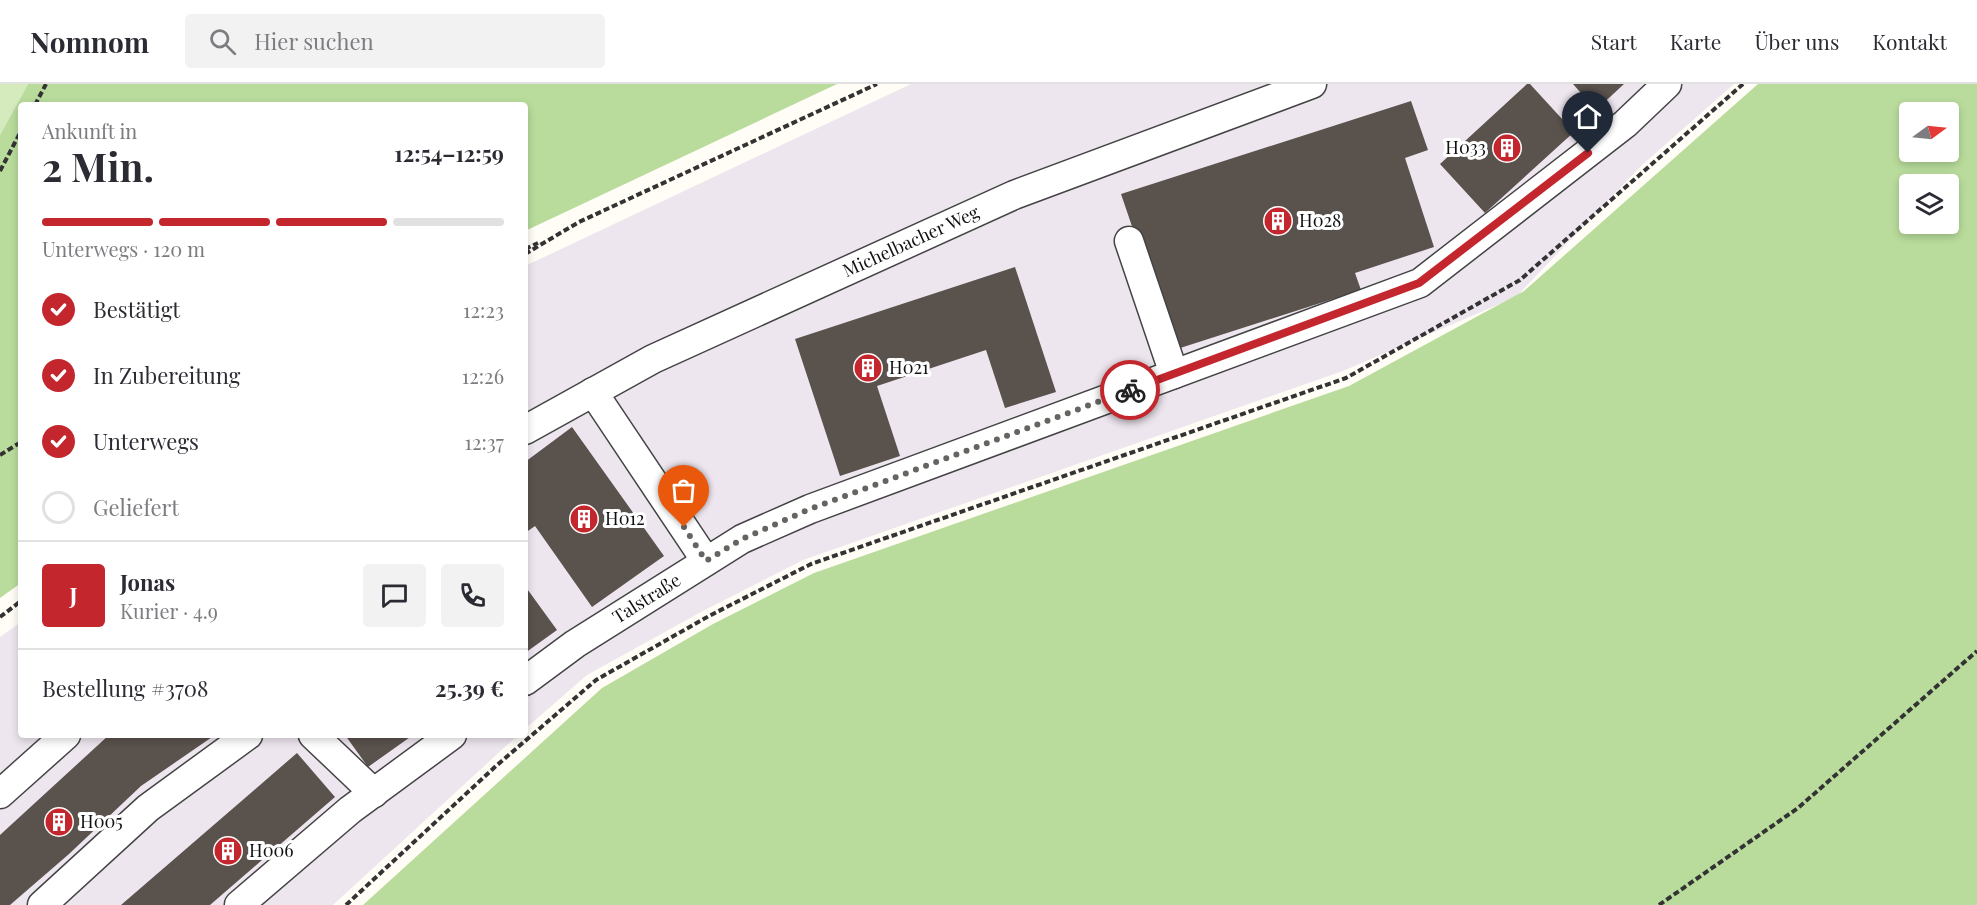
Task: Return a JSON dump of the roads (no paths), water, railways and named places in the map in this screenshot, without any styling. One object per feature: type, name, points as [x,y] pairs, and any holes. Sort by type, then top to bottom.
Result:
[{"type":"lane","name":"Michelbacher Weg","points":[[528,428],[653,359],[1014,195],[1312,84]]},
{"type":"lane","name":"Talstraße","points":[[528,679],[575,644],[742,539],[810,509],[1419,283],[1625,124],[1667,84]]},
{"type":"lane","points":[[1129,242],[1174,374]]},
{"type":"lane","points":[[593,392],[706,561]]},
{"type":"lane","points":[[0,794],[63,738]]},
{"type":"lane","points":[[42,905],[147,808],[244,738]]},
{"type":"lane","points":[[316,738],[374,793]]},
{"type":"lane","points":[[239,905],[374,793],[448,738]]},
{"type":"place","name":"H033","points":[[1507,148]]},
{"type":"place","name":"H028","points":[[1278,221]]},
{"type":"place","name":"H021","points":[[868,368]]},
{"type":"place","name":"H012","points":[[584,519]]},
{"type":"place","name":"H005","points":[[59,822]]},
{"type":"place","name":"H006","points":[[228,851]]}]
